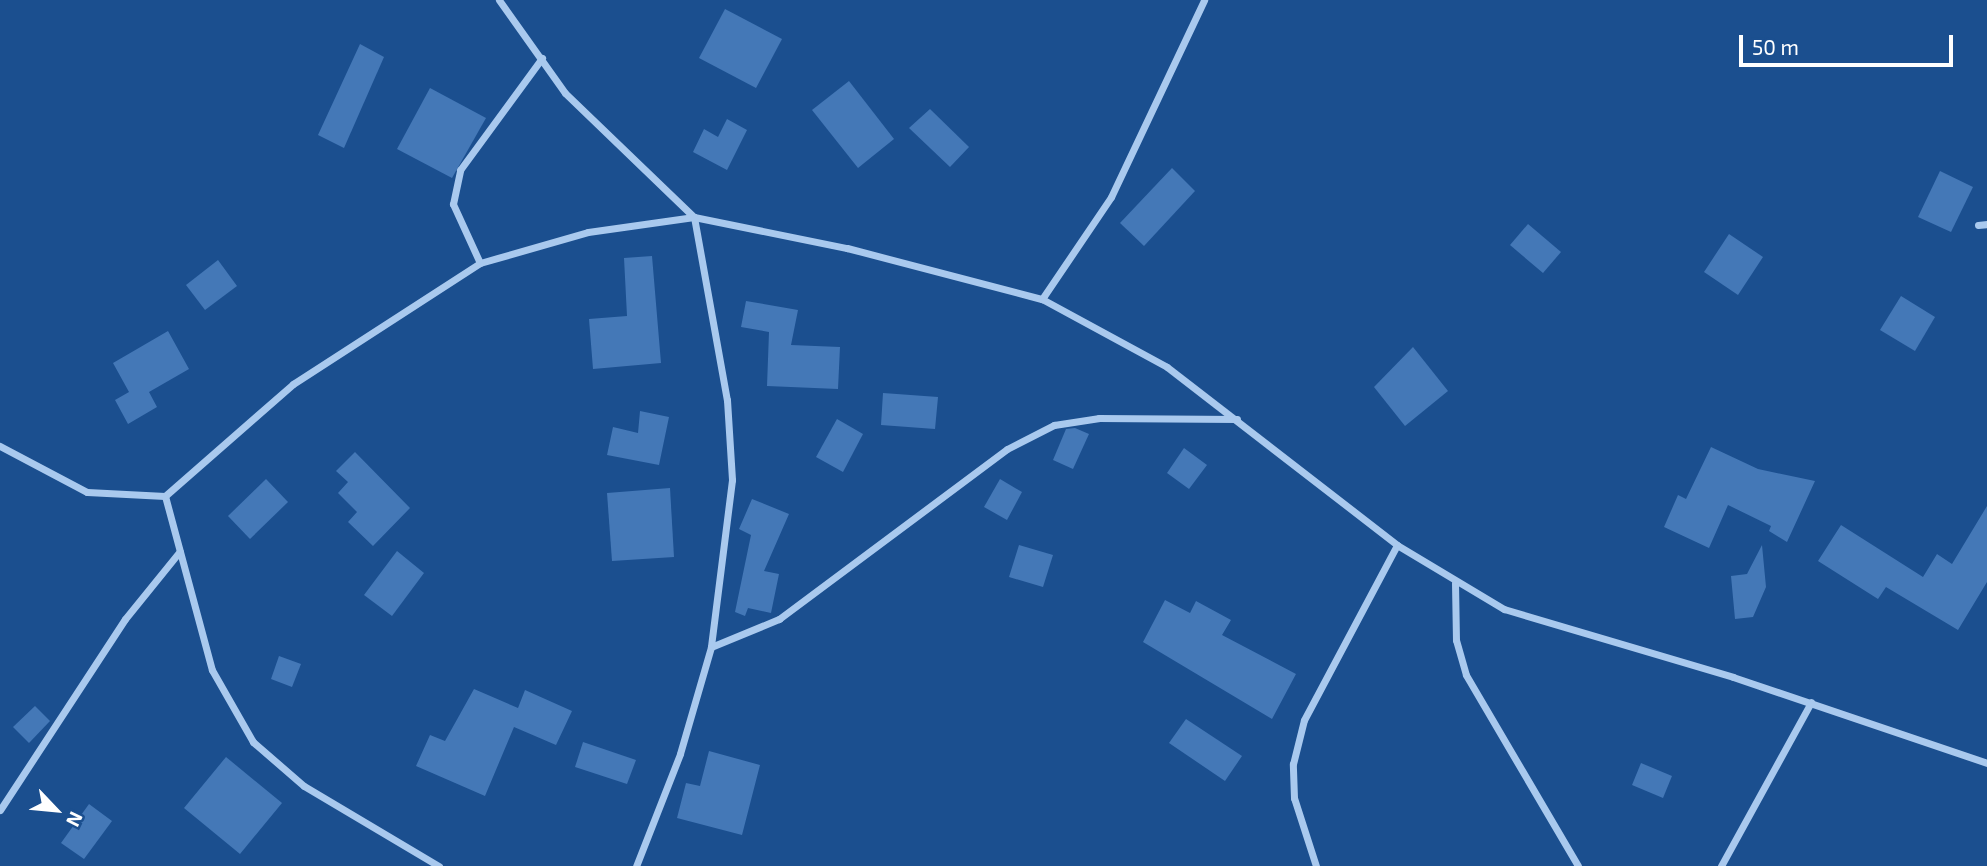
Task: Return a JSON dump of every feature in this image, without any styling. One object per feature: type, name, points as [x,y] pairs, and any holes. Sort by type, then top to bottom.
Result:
[{"type":"street","points":[[499,0],[565,93],[694,217],[727,400],[733,480],[711,646],[680,754],[636,866]]},
{"type":"street","points":[[1042,299],[1111,197],[1204,0]]},
{"type":"street","points":[[480,263],[453,204],[460,170],[542,58]]},
{"type":"street","points":[[0,446],[87,492],[165,496],[293,384],[480,263],[588,232],[694,217],[848,248],[1042,299],[1167,367],[1238,419],[1398,545],[1455,583],[1556,629],[1811,702],[1987,763]]},
{"type":"street","points":[[1978,225],[1987,225]]},
{"type":"street","points":[[711,646],[779,619],[1007,449],[1054,425],[1099,418],[1238,419]]},
{"type":"street","points":[[165,496],[212,670],[253,742],[303,786],[439,866]]},
{"type":"street","points":[[1316,866],[1294,797],[1293,764],[1304,720],[1398,545]]},
{"type":"street","points":[[0,810],[125,619],[180,551]]},
{"type":"street","points":[[1455,583],[1456,640],[1466,675],[1578,866]]},
{"type":"street","points":[[1721,866],[1811,702]]},
{"type":"building","points":[[725,9],[782,39],[756,88],[699,58]]},
{"type":"building","points":[[360,44],[384,57],[344,148],[318,135]]},
{"type":"building","points":[[849,81],[894,139],[858,168],[812,110]]},
{"type":"building","points":[[430,88],[486,118],[452,178],[397,149]]},
{"type":"building","points":[[930,109],[969,147],[950,167],[909,128]]},
{"type":"building","points":[[727,119],[747,130],[727,170],[693,152],[704,129],[718,137]]},
{"type":"building","points":[[1172,168],[1195,191],[1144,246],[1120,223]]},
{"type":"building","points":[[1940,171],[1973,187],[1951,232],[1918,217]]},
{"type":"building","points":[[1528,224],[1561,252],[1543,273],[1510,245]]},
{"type":"building","points":[[1729,234],[1763,257],[1738,295],[1704,272]]},
{"type":"building","points":[[652,256],[661,363],[593,369],[589,319],[627,316],[624,258]]},
{"type":"building","points":[[218,260],[237,286],[205,310],[186,285]]},
{"type":"building","points":[[1901,296],[1935,317],[1915,351],[1880,330]]},
{"type":"building","points":[[746,301],[798,310],[791,345],[840,347],[838,389],[767,386],[769,332],[741,327]]},
{"type":"building","points":[[168,331],[189,369],[149,392],[157,407],[128,424],[115,400],[129,392],[113,363]]},
{"type":"building","points":[[1413,347],[1448,391],[1405,426],[1374,387]]},
{"type":"building","points":[[883,393],[938,397],[935,429],[881,425]]},
{"type":"building","points":[[640,411],[669,417],[659,465],[607,455],[613,427],[638,433]]},
{"type":"building","points":[[837,419],[863,434],[843,472],[816,457]]},
{"type":"building","points":[[1075,428],[1089,434],[1073,469],[1053,460],[1066,429]]},
{"type":"building","points":[[1711,447],[1758,469],[1815,481],[1787,542],[1769,531],[1771,526],[1728,505],[1709,548],[1664,527],[1678,495],[1686,499]]},
{"type":"building","points":[[1184,448],[1207,465],[1189,489],[1167,473]]},
{"type":"building","points":[[355,452],[410,508],[373,546],[348,522],[357,512],[338,493],[348,482],[336,471]]},
{"type":"building","points":[[266,479],[288,502],[250,539],[228,516]]},
{"type":"building","points":[[1000,479],[1022,492],[1007,520],[984,507]]},
{"type":"building","points":[[670,488],[674,557],[612,561],[607,493]]},
{"type":"building","points":[[752,499],[789,514],[764,571],[779,574],[771,613],[748,608],[745,616],[735,612],[751,535],[739,529]]},
{"type":"building","points":[[1987,506],[1987,582],[1958,630],[1886,587],[1878,599],[1818,561],[1841,525],[1923,577],[1937,554],[1952,564]]},
{"type":"building","points":[[1019,545],[1053,555],[1043,587],[1009,577]]},
{"type":"building","points":[[1762,545],[1766,587],[1753,617],[1735,619],[1731,576],[1747,574]]},
{"type":"building","points":[[397,551],[424,573],[392,616],[364,595]]},
{"type":"building","points":[[1165,600],[1190,613],[1196,601],[1231,620],[1222,635],[1296,674],[1272,719],[1143,642]]},
{"type":"building","points":[[279,656],[301,664],[292,687],[271,679]]},
{"type":"building","points":[[474,689],[518,708],[525,690],[572,711],[556,745],[514,727],[485,796],[416,766],[430,735],[445,741]]},
{"type":"building","points":[[35,706],[50,721],[29,743],[13,727]]},
{"type":"building","points":[[1186,719],[1242,756],[1225,781],[1169,743]]},
{"type":"building","points":[[583,742],[636,760],[627,784],[575,767]]},
{"type":"building","points":[[709,751],[760,765],[742,835],[677,818],[686,783],[700,786]]},
{"type":"building","points":[[226,757],[282,803],[240,854],[184,808]]},
{"type":"building","points":[[1641,763],[1672,776],[1663,798],[1632,785]]},
{"type":"building","points":[[89,804],[112,821],[84,859],[61,843]]}]
